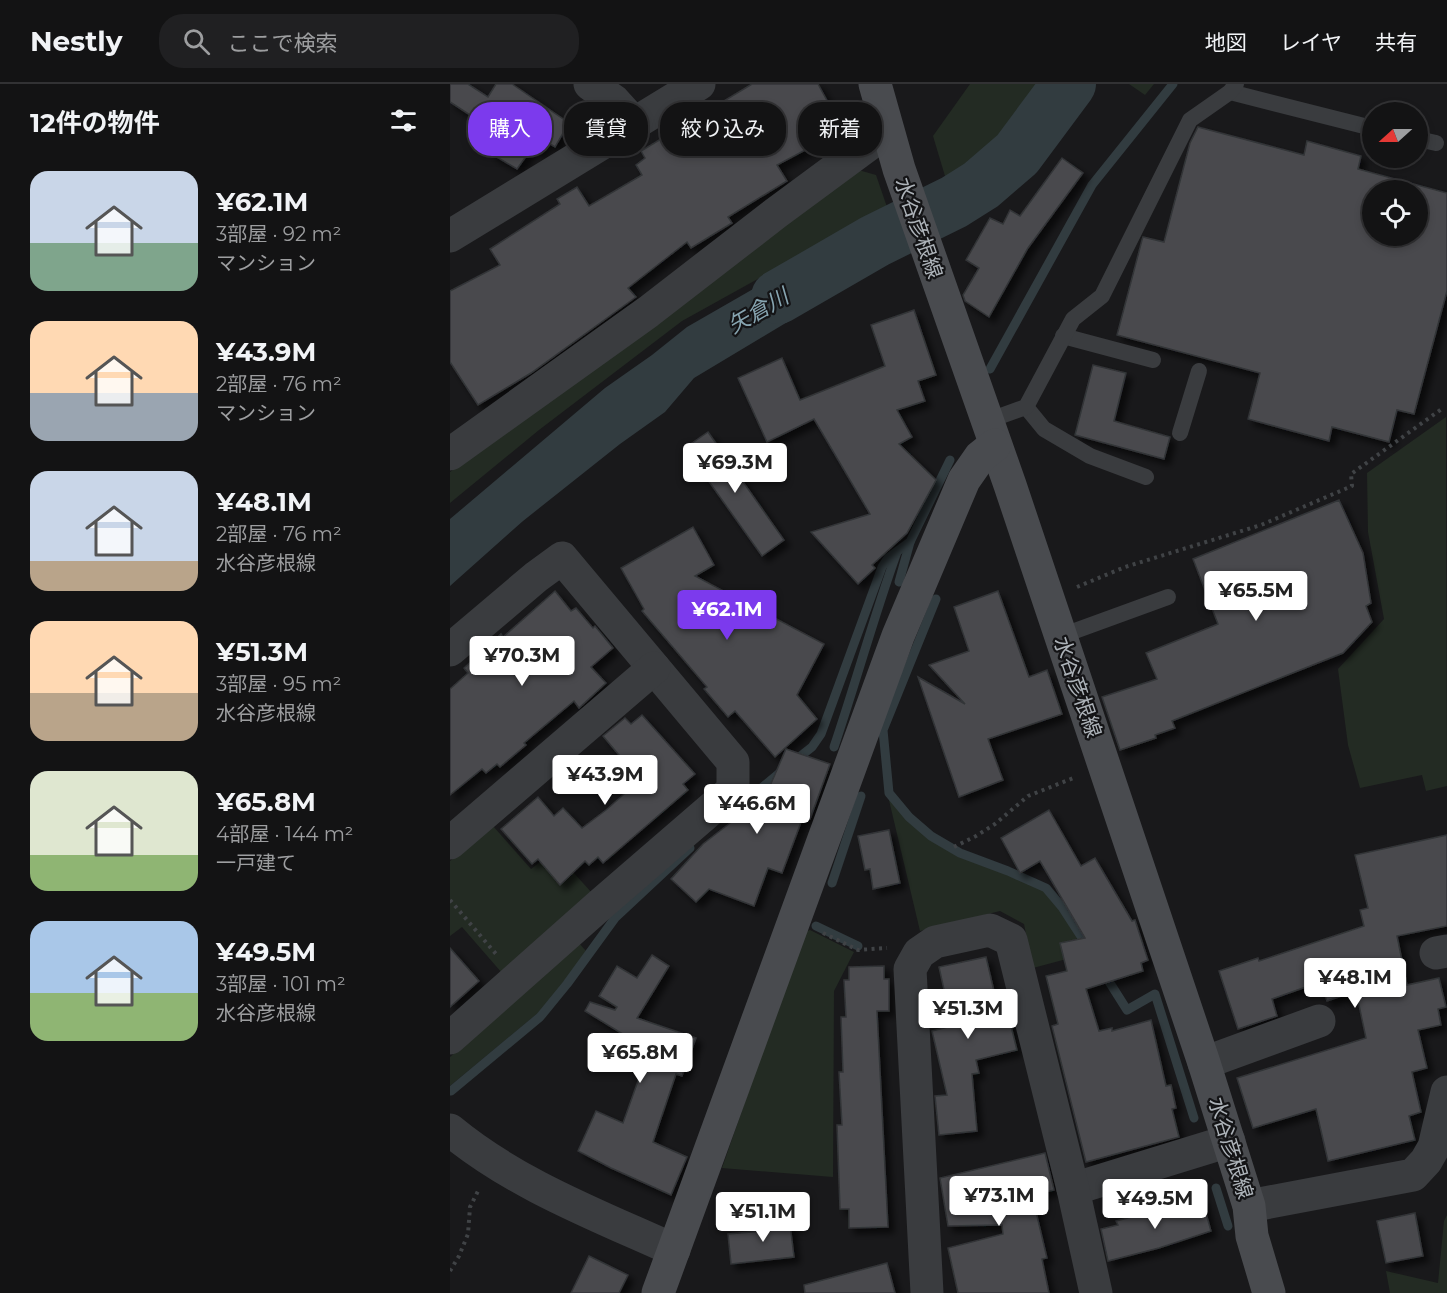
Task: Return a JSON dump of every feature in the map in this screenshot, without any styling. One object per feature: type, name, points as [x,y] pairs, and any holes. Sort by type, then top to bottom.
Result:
[{"type":"main road","name":"水谷彦根線","points":[[875,84],[899,169],[1061,636],[1230,1141],[1249,1206],[1252,1236],[1269,1293]]},
{"type":"main road","points":[[658,1293],[898,636],[964,480],[980,457],[991,433]]},
{"type":"street","points":[[590,84],[615,102]]},
{"type":"street","points":[[648,115],[699,84]]},
{"type":"street","points":[[450,454],[648,312],[887,131]]},
{"type":"street","points":[[451,234],[580,156]]},
{"type":"street","points":[[450,650],[536,577],[562,558],[733,762],[733,790],[450,1038]]},
{"type":"street","points":[[450,843],[654,668]]},
{"type":"street","points":[[927,1293],[910,969],[919,953],[935,942],[990,930],[1011,940],[1073,1189],[1096,1293]]},
{"type":"street","points":[[1204,1063],[1319,1021]]},
{"type":"street","points":[[1249,1206],[1413,1175],[1426,1161],[1434,1147],[1447,1092]]},
{"type":"street","points":[[450,1130],[489,1159],[556,1196],[674,1250]]},
{"type":"street","points":[[1073,1189],[1230,1141]]},
{"type":"lane","points":[[991,433],[1026,407],[1073,319],[1102,296],[1190,120],[1233,88],[1362,125]]},
{"type":"lane","points":[[1428,141],[1436,143]]},
{"type":"lane","points":[[1063,336],[1153,360]]},
{"type":"lane","points":[[1180,433],[1199,371]]},
{"type":"lane","points":[[1026,407],[1044,429],[1090,456],[1146,477]]},
{"type":"lane","points":[[1061,636],[1168,597]]},
{"type":"path","points":[[1069,590],[1125,567],[1261,525],[1352,486],[1351,474],[1443,408]]},
{"type":"path","points":[[954,847],[976,837],[995,824],[1028,796],[1105,766]]},
{"type":"path","points":[[450,900],[501,959]]},
{"type":"path","points":[[822,932],[858,950],[903,947],[919,953]]},
{"type":"path","points":[[450,1271],[468,1234],[470,1207],[483,1182]]},
{"type":"shaded area","points":[[970,84],[1078,84],[1036,140],[957,216],[933,136]]},
{"type":"shaded area","points":[[1129,84],[1154,84],[1145,95]]},
{"type":"shaded area","points":[[855,169],[876,175],[887,207],[682,321],[539,430],[450,503],[450,472],[656,323]]},
{"type":"shaded area","points":[[1446,417],[1447,786],[1426,791],[1422,775],[1360,788],[1348,745],[1338,669],[1384,619],[1368,532],[1367,473]]},
{"type":"shaded area","points":[[888,796],[908,821],[930,839],[959,855],[1043,889],[1060,909],[1089,953],[1033,968],[1024,924],[1000,911],[920,931]]},
{"type":"shaded area","points":[[493,826],[531,869],[554,851],[592,893],[502,973],[462,927],[450,936],[450,861]]},
{"type":"shaded area","points":[[810,930],[854,952],[834,991],[833,1177],[722,1168],[804,932]]},
{"type":"shaded area","points":[[578,942],[586,951],[562,985],[538,1013],[450,1086],[450,1057]]},
{"type":"shaded area","points":[[1447,1215],[1447,1293],[1390,1293],[1386,1271],[1438,1283],[1444,1221]]},
{"type":"water","points":[[859,228],[819,303],[694,378],[665,412],[620,444],[523,521],[450,586],[450,519],[605,388],[687,327]]},
{"type":"building","points":[[450,84],[468,84],[488,97],[496,84],[512,84],[538,102],[468,102],[468,114],[450,102]]},
{"type":"building","points":[[752,84],[818,84],[828,102],[798,102],[798,154],[777,165],[787,181],[728,217],[732,223],[691,248],[687,242],[628,288],[636,297],[531,373],[478,405],[450,362],[450,291],[500,265],[490,249],[560,204],[557,199],[577,187],[589,206],[642,175],[636,165],[645,158],[644,156],[648,156],[648,147],[660,140],[660,156],[786,156],[786,102],[722,102]]},
{"type":"building","points":[[552,111],[564,120],[564,132],[555,147],[552,145]]},
{"type":"building","points":[[1198,127],[1304,155],[1307,141],[1361,156],[1358,169],[1399,180],[1362,180],[1362,246],[1428,246],[1428,188],[1447,193],[1447,291],[1414,414],[1397,410],[1389,442],[1332,427],[1329,441],[1248,419],[1260,373],[1117,335],[1143,237],[1164,242],[1190,143]]},
{"type":"building","points":[[495,156],[526,156],[517,169]]},
{"type":"building","points":[[1062,158],[1083,173],[1028,248],[989,317],[965,301],[963,295],[979,268],[966,260],[990,218],[1003,224],[1010,210],[1020,216]]},
{"type":"building","points":[[914,310],[936,375],[918,381],[925,401],[897,410],[912,437],[899,444],[936,480],[907,533],[872,565],[875,568],[858,584],[811,532],[870,514],[814,419],[767,442],[738,378],[782,358],[800,400],[885,366],[871,325]]},
{"type":"building","points":[[1093,365],[1126,373],[1114,421],[1170,437],[1164,459],[1075,435]]},
{"type":"building","points":[[708,432],[784,540],[762,556],[685,448]]},
{"type":"building","points":[[1339,500],[1363,553],[1371,603],[1366,606],[1372,622],[1343,653],[1172,721],[1175,728],[1155,735],[1156,738],[1120,750],[1102,697],[1157,679],[1146,653],[1218,624],[1193,559]]},
{"type":"building","points":[[693,527],[714,565],[695,576],[824,644],[797,695],[817,719],[775,757],[735,711],[728,717],[704,689],[707,687],[642,611],[644,609],[621,568]]},
{"type":"building","points":[[555,591],[571,611],[576,608],[593,628],[595,626],[613,648],[591,667],[606,683],[579,708],[574,701],[524,743],[526,745],[500,767],[497,764],[486,773],[482,769],[450,795],[450,689],[468,673],[464,668],[501,634],[503,637]]},
{"type":"building","points":[[998,591],[1029,677],[1047,670],[1062,714],[988,739],[1003,780],[959,797],[918,677],[965,704],[929,665],[969,651],[954,607]]},
{"type":"building","points":[[642,715],[695,774],[683,784],[688,790],[603,863],[598,857],[589,865],[585,861],[560,885],[538,859],[532,864],[501,829],[538,797],[554,816],[563,808],[582,828],[606,810],[640,780],[603,736],[625,718],[631,724]]},
{"type":"building","points":[[786,749],[830,764],[810,819],[803,817],[782,873],[768,868],[754,906],[709,889],[696,902],[671,879],[703,844],[766,795]]},
{"type":"building","points":[[1049,810],[1081,866],[1095,858],[1132,921],[1135,920],[1148,960],[1141,963],[1143,971],[1086,989],[1099,1031],[1112,1028],[1112,1031],[1151,1020],[1166,1086],[1171,1085],[1176,1108],[1172,1109],[1179,1137],[1086,1162],[1052,1026],[1058,1024],[1046,976],[1067,971],[1060,943],[1085,938],[1040,861],[1020,873],[1001,838]]},
{"type":"building","points":[[889,830],[900,883],[873,889],[870,869],[865,870],[858,836]]},
{"type":"building","points":[[1447,835],[1447,926],[1397,936],[1407,985],[1439,978],[1446,1007],[1438,1009],[1441,1025],[1418,1030],[1427,1068],[1412,1072],[1421,1112],[1409,1116],[1415,1140],[1328,1161],[1316,1109],[1253,1128],[1237,1078],[1366,1038],[1356,991],[1327,1001],[1320,982],[1272,999],[1277,1016],[1238,1029],[1219,971],[1258,958],[1259,961],[1364,926],[1360,910],[1368,908],[1355,855]]},
{"type":"building","points":[[450,948],[479,981],[450,1007]]},
{"type":"building","points":[[652,955],[669,966],[637,1018],[696,1038],[682,1076],[676,1074],[653,1142],[687,1157],[671,1195],[578,1151],[596,1111],[623,1123],[649,1050],[585,1011],[590,1002],[615,1010],[617,1007],[599,996],[617,966],[637,978]]},
{"type":"building","points":[[986,957],[997,1004],[1005,1002],[1017,1050],[976,1060],[979,1073],[972,1074],[977,1131],[939,1135],[935,1096],[947,1095],[932,1031],[952,1026],[939,967]]},
{"type":"building","points":[[884,966],[884,979],[889,979],[889,1011],[877,1011],[888,1227],[849,1228],[849,1209],[840,1209],[837,1125],[842,1125],[839,1072],[843,1072],[841,1017],[846,1017],[844,980],[849,980],[849,967]]},
{"type":"building","points":[[1045,1153],[1054,1190],[1032,1195],[1047,1258],[1042,1259],[1049,1293],[958,1293],[948,1248],[1003,1234],[1002,1225],[948,1226],[940,1178]]},
{"type":"building","points":[[1202,1199],[1211,1231],[1108,1261],[1101,1229],[1118,1225],[1116,1221]]},
{"type":"building","points":[[1415,1213],[1423,1256],[1386,1263],[1377,1221]]},
{"type":"building","points":[[789,1216],[794,1257],[731,1264],[728,1234],[763,1231],[763,1220]]},
{"type":"building","points":[[589,1256],[628,1275],[619,1293],[571,1293]]},
{"type":"building","points":[[887,1263],[895,1293],[805,1293],[804,1285]]},
{"type":"waterway","name":"矢倉川","points":[[778,297],[875,241],[954,202],[981,185],[1017,154],[1069,84]]},
{"type":"waterway","points":[[990,369],[1092,185],[1173,84]]},
{"type":"waterway","points":[[793,762],[812,747],[821,734],[882,567],[888,558],[910,542],[950,460]]},
{"type":"waterway","points":[[899,582],[910,542]]},
{"type":"waterway","points":[[834,747],[897,552]]},
{"type":"waterway","points":[[936,599],[883,730],[889,793],[909,817],[931,836],[960,853],[1046,888],[1062,907],[1088,947]]},
{"type":"waterway","points":[[735,810],[782,771]]},
{"type":"waterway","points":[[832,883],[861,796]]},
{"type":"waterway","points":[[451,1091],[540,1017],[615,918],[690,848]]},
{"type":"waterway","points":[[816,926],[858,946]]},
{"type":"waterway","points":[[1103,972],[1127,1010],[1155,994],[1194,1118]]},
{"type":"waterway","points":[[1216,1188],[1228,1226]]}]
